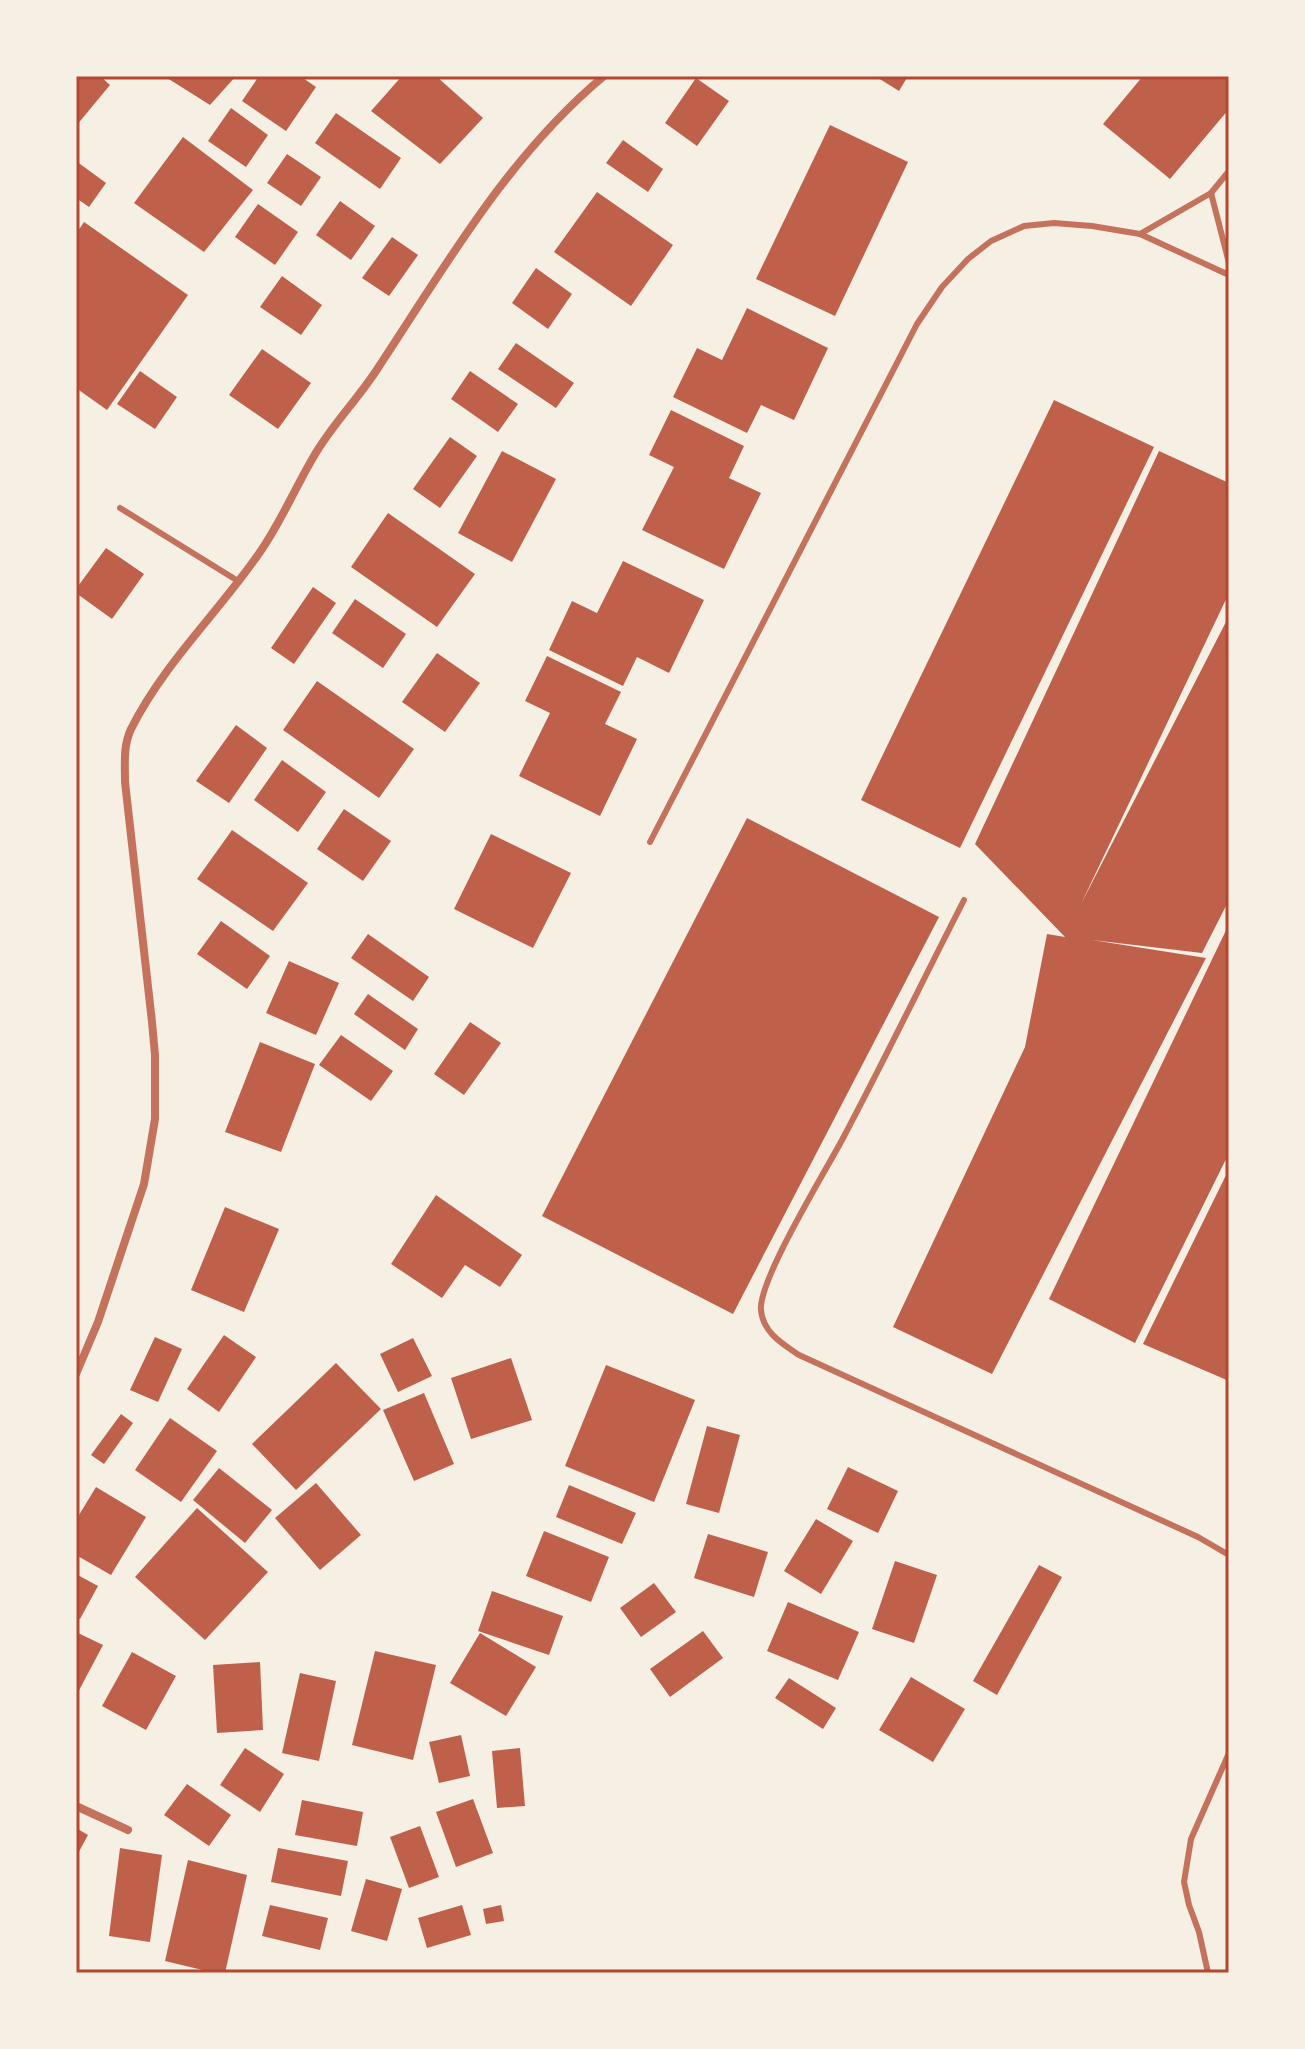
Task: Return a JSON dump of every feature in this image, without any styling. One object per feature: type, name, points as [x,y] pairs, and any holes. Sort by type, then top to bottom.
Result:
[{"type":"street","points":[[76,1374],[98,1322],[144,1184],[155,1119],[155,1055],[125,782],[125,746],[131,729],[160,681],[275,529],[330,430],[372,378],[500,186],[549,127],[604,76]]},
{"type":"street","points":[[76,1806],[128,1830]]},
{"type":"lane","points":[[1140,234],[1211,193],[1229,171]]},
{"type":"lane","points":[[1211,193],[1229,263]]},
{"type":"lane","points":[[650,842],[917,324],[942,287],[968,259],[991,241],[1024,226],[1054,223],[1140,234],[1229,275]]},
{"type":"lane","points":[[120,508],[238,581]]},
{"type":"lane","points":[[964,900],[774,1266],[764,1291],[761,1310],[766,1325],[776,1340],[799,1355],[1198,1537],[1229,1555]]},
{"type":"lane","points":[[1208,1973],[1184,1882],[1191,1839],[1229,1753]]},
{"type":"building","points":[[76,76],[100,76],[110,85],[76,126]]},
{"type":"building","points":[[164,76],[236,76],[210,105]]},
{"type":"building","points":[[259,76],[300,76],[316,87],[286,131],[242,101]]},
{"type":"building","points":[[402,76],[436,76],[483,118],[440,164],[371,111]]},
{"type":"building","points":[[875,76],[908,76],[899,91]]},
{"type":"building","points":[[1143,76],[1229,76],[1229,109],[1170,179],[1103,124]]},
{"type":"building","points":[[696,78],[729,101],[697,146],[665,123]]},
{"type":"building","points":[[231,108],[268,135],[246,167],[208,141]]},
{"type":"building","points":[[336,113],[401,158],[380,189],[315,143]]},
{"type":"building","points":[[830,125],[908,162],[835,316],[756,279]]},
{"type":"building","points":[[183,137],[253,190],[204,252],[134,203]]},
{"type":"building","points":[[623,140],[663,169],[648,192],[606,163]]},
{"type":"building","points":[[287,154],[321,177],[301,206],[267,183]]},
{"type":"building","points":[[76,161],[106,183],[89,207],[76,198]]},
{"type":"building","points":[[597,192],[673,245],[631,306],[554,252]]},
{"type":"building","points":[[340,201],[375,226],[351,260],[316,235]]},
{"type":"building","points":[[258,204],[298,232],[275,265],[235,237]]},
{"type":"building","points":[[84,222],[188,295],[107,410],[76,388],[76,234]]},
{"type":"building","points":[[392,237],[418,255],[389,296],[362,278]]},
{"type":"building","points":[[536,268],[572,294],[548,329],[512,303]]},
{"type":"building","points":[[282,276],[322,305],[301,335],[260,307]]},
{"type":"building","points":[[747,308],[828,348],[794,420],[761,405],[747,433],[673,397],[697,348],[722,360]]},
{"type":"building","points":[[516,343],[574,383],[556,408],[498,369]]},
{"type":"building","points":[[262,349],[311,383],[278,429],[229,395]]},
{"type":"building","points":[[140,371],[177,397],[155,429],[117,404]]},
{"type":"building","points":[[470,371],[518,404],[498,432],[451,399]]},
{"type":"building","points":[[1054,400],[1154,447],[960,848],[861,800]]},
{"type":"building","points":[[671,410],[744,446],[729,478],[761,493],[724,569],[642,530],[674,467],[649,455]]},
{"type":"building","points":[[450,437],[477,456],[440,508],[413,489]]},
{"type":"building","points":[[502,451],[556,479],[512,562],[458,533]]},
{"type":"building","points":[[1159,451],[1229,483],[1229,593],[1081,904],[1229,616],[1229,900],[1202,953],[1092,940],[1206,958],[992,1374],[893,1327],[1025,1047],[1047,934],[1065,937],[975,844]]},
{"type":"building","points":[[388,513],[475,574],[437,627],[351,567]]},
{"type":"building","points":[[106,548],[144,574],[112,619],[76,593]]},
{"type":"building","points":[[623,561],[704,600],[669,673],[637,657],[623,686],[549,650],[572,601],[597,613]]},
{"type":"building","points":[[313,587],[336,603],[294,664],[271,648]]},
{"type":"building","points":[[355,599],[406,634],[383,668],[332,633]]},
{"type":"building","points":[[437,653],[480,683],[445,732],[402,702]]},
{"type":"building","points":[[547,656],[621,692],[605,724],[637,739],[600,816],[519,776],[550,713],[525,701]]},
{"type":"building","points":[[317,681],[414,749],[379,798],[283,730]]},
{"type":"building","points":[[236,725],[267,748],[229,803],[196,781]]},
{"type":"building","points":[[282,760],[326,792],[298,832],[254,800]]},
{"type":"building","points":[[344,809],[391,841],[363,881],[317,849]]},
{"type":"building","points":[[747,818],[939,917],[733,1314],[542,1216]]},
{"type":"building","points":[[232,830],[308,883],[273,931],[197,879]]},
{"type":"building","points":[[491,834],[571,873],[533,948],[454,909]]},
{"type":"building","points":[[221,921],[270,956],[247,989],[197,954]]},
{"type":"building","points":[[1229,924],[1229,1153],[1135,1343],[1049,1299]]},
{"type":"building","points":[[368,934],[429,977],[413,1001],[351,958]]},
{"type":"building","points":[[289,961],[339,983],[316,1035],[266,1013]]},
{"type":"building","points":[[368,994],[418,1029],[405,1050],[354,1014]]},
{"type":"building","points":[[470,1022],[501,1043],[464,1095],[434,1074]]},
{"type":"building","points":[[341,1035],[393,1071],[371,1101],[319,1065]]},
{"type":"building","points":[[260,1042],[315,1064],[281,1152],[225,1132]]},
{"type":"building","points":[[1229,1169],[1229,1381],[1143,1344]]},
{"type":"building","points":[[436,1195],[522,1255],[500,1287],[465,1265],[442,1298],[391,1264]]},
{"type":"building","points":[[225,1207],[279,1229],[244,1312],[191,1290]]},
{"type":"building","points":[[224,1335],[256,1357],[219,1412],[187,1389]]},
{"type":"building","points":[[155,1337],[182,1349],[158,1402],[130,1390]]},
{"type":"building","points":[[413,1338],[432,1376],[398,1392],[380,1354]]},
{"type":"building","points":[[511,1358],[532,1420],[471,1439],[451,1378]]},
{"type":"building","points":[[336,1363],[381,1409],[296,1490],[252,1444]]},
{"type":"building","points":[[606,1365],[695,1400],[654,1502],[565,1466]]},
{"type":"building","points":[[424,1393],[454,1464],[414,1481],[383,1410]]},
{"type":"building","points":[[121,1414],[133,1423],[104,1464],[91,1455]]},
{"type":"building","points":[[170,1418],[217,1451],[181,1502],[135,1470]]},
{"type":"building","points":[[707,1426],[740,1435],[719,1513],[686,1504]]},
{"type":"building","points":[[848,1467],[898,1491],[878,1533],[827,1509]]},
{"type":"building","points":[[219,1468],[272,1510],[245,1543],[193,1500]]},
{"type":"building","points":[[316,1483],[361,1535],[320,1570],[275,1518]]},
{"type":"building","points":[[569,1485],[636,1513],[622,1544],[556,1517]]},
{"type":"building","points":[[96,1487],[146,1517],[111,1575],[76,1555],[76,1520]]},
{"type":"building","points":[[197,1508],[268,1572],[205,1640],[135,1577]]},
{"type":"building","points":[[816,1519],[853,1541],[821,1594],[784,1571]]},
{"type":"building","points":[[544,1531],[609,1557],[591,1602],[526,1576]]},
{"type":"building","points":[[708,1534],[768,1552],[754,1597],[694,1578]]},
{"type":"building","points":[[895,1561],[937,1575],[914,1643],[872,1629]]},
{"type":"building","points":[[1039,1565],[1062,1577],[997,1695],[973,1681]]},
{"type":"building","points":[[76,1574],[98,1586],[80,1619],[76,1617]]},
{"type":"building","points":[[654,1583],[676,1612],[641,1637],[620,1608]]},
{"type":"building","points":[[492,1591],[563,1616],[549,1655],[478,1631]]},
{"type":"building","points":[[788,1602],[859,1632],[838,1680],[767,1651]]},
{"type":"building","points":[[703,1631],[723,1658],[670,1697],[650,1669]]},
{"type":"building","points":[[76,1632],[103,1645],[76,1696]]},
{"type":"building","points":[[480,1633],[536,1667],[506,1716],[450,1683]]},
{"type":"building","points":[[375,1651],[436,1665],[413,1760],[352,1745]]},
{"type":"building","points":[[132,1652],[176,1676],[146,1730],[102,1706]]},
{"type":"building","points":[[260,1662],[263,1730],[217,1733],[213,1665]]},
{"type":"building","points":[[300,1673],[336,1681],[319,1761],[282,1753]]},
{"type":"building","points":[[911,1677],[965,1709],[933,1762],[879,1730]]},
{"type":"building","points":[[789,1678],[836,1708],[823,1729],[775,1698]]},
{"type":"building","points":[[461,1735],[470,1776],[439,1783],[429,1742]]},
{"type":"building","points":[[245,1748],[284,1774],[260,1812],[220,1785]]},
{"type":"building","points":[[520,1748],[525,1806],[497,1808],[492,1751]]},
{"type":"building","points":[[187,1784],[231,1815],[209,1846],[164,1815]]},
{"type":"building","points":[[473,1799],[493,1853],[456,1867],[436,1812]]},
{"type":"building","points":[[302,1800],[363,1812],[357,1846],[295,1835]]},
{"type":"building","points":[[420,1826],[439,1877],[409,1888],[390,1837]]},
{"type":"building","points":[[76,1828],[88,1835],[76,1857]]},
{"type":"building","points":[[120,1848],[162,1855],[150,1942],[109,1936]]},
{"type":"building","points":[[278,1848],[348,1861],[341,1896],[271,1882]]},
{"type":"building","points":[[188,1860],[247,1875],[225,1973],[165,1961]]},
{"type":"building","points":[[366,1879],[402,1889],[387,1941],[351,1931]]},
{"type":"building","points":[[270,1905],[328,1918],[320,1950],[262,1936]]},
{"type":"building","points":[[462,1905],[471,1935],[427,1948],[418,1918]]},
{"type":"building","points":[[501,1905],[504,1921],[486,1924],[483,1909]]}]
